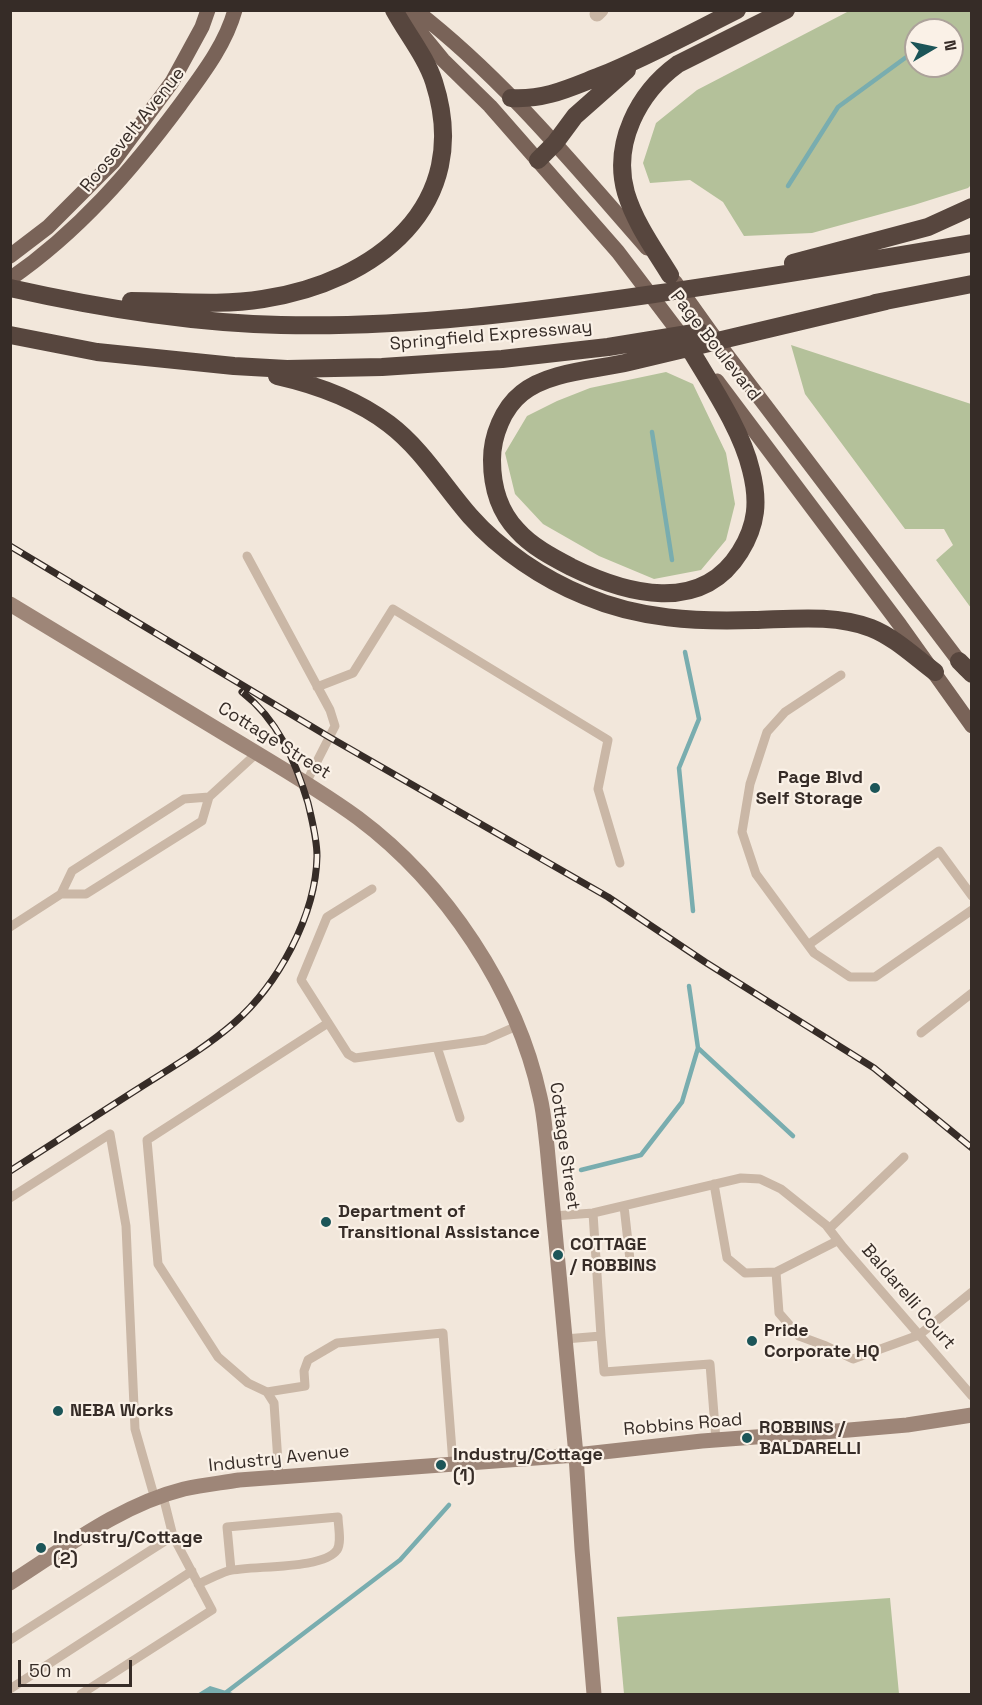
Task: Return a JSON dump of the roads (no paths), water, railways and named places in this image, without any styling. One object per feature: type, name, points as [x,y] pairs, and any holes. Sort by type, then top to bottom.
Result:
[{"type":"highway","points":[[65,300],[210,302],[263,299],[332,281],[370,260],[398,240],[421,214],[433,188],[442,158],[443,139],[433,79],[394,10]]},
{"type":"highway","points":[[511,98],[525,99],[551,95],[640,60],[737,10]]},
{"type":"highway","points":[[670,275],[637,220],[626,193],[622,164],[633,114],[646,95],[665,74],[678,64],[786,10]]},
{"type":"highway","points":[[538,160],[584,108],[640,60]]},
{"type":"highway","points":[[717,285],[832,251],[928,227],[972,207]]},
{"type":"highway","name":"Springfield Expressway","points":[[10,288],[65,300],[206,320],[307,325],[481,317],[717,285],[972,243]]},
{"type":"highway","points":[[687,344],[740,438],[751,468],[757,510],[746,543],[729,567],[696,588],[660,594],[632,590],[595,578],[551,555],[524,537],[513,525],[500,502],[493,481],[492,466],[494,441],[502,421],[514,400],[528,388],[652,348],[972,285]]},
{"type":"highway","name":"Springfield Expressway","points":[[10,335],[97,352],[287,369],[382,367],[652,348]]},
{"type":"highway","points":[[234,366],[295,380],[325,390],[360,405],[386,421],[415,448],[466,512],[486,532],[535,570],[585,597],[632,612],[672,619],[724,621],[823,619],[856,623],[885,635],[935,672]]},
{"type":"main road","name":"Roosevelt Avenue","points":[[10,256],[48,227],[113,162],[172,82],[202,27],[208,10]]},
{"type":"main road","name":"Page Boulevard","points":[[402,10],[443,60],[490,105],[618,252],[767,445],[935,672],[972,726]]},
{"type":"main road","name":"Page Boulevard","points":[[415,10],[468,54],[555,143],[670,275],[972,679]]},
{"type":"main road","name":"Roosevelt Avenue","points":[[10,279],[54,246],[120,182],[205,72],[235,15]]},
{"type":"main road","name":"Cottage Street","points":[[10,604],[306,783],[390,844],[423,876],[454,914],[506,1001],[527,1051],[540,1097],[554,1216],[576,1455],[594,1695]]},
{"type":"main road","name":"Robbins Road","points":[[576,1455],[716,1440],[907,1425],[972,1415]]},
{"type":"main road","name":"Industry Avenue","points":[[10,1583],[109,1520],[159,1497],[184,1489],[279,1477],[576,1455]]},
{"type":"lane","points":[[247,556],[330,710],[335,726],[306,783]]},
{"type":"lane","points":[[317,687],[353,673],[393,609],[608,740],[598,789],[620,863]]},
{"type":"lane","points":[[841,675],[785,712],[767,732],[750,784],[742,831],[756,874],[814,953],[849,977],[875,977],[972,910]]},
{"type":"lane","points":[[61,894],[86,894],[202,821],[209,797],[257,753]]},
{"type":"lane","points":[[10,927],[61,894],[72,872],[184,799],[209,797]]},
{"type":"lane","points":[[808,945],[939,851],[972,896]]},
{"type":"lane","points":[[372,889],[327,917],[301,980],[348,1054],[355,1058],[485,1040],[517,1026]]},
{"type":"lane","points":[[921,1033],[972,993]]},
{"type":"lane","points":[[279,1477],[274,1403],[267,1392],[248,1383],[219,1357],[158,1264],[147,1140],[328,1023]]},
{"type":"lane","points":[[437,1047],[460,1118]]},
{"type":"lane","points":[[10,1198],[110,1134],[126,1226],[135,1429],[173,1536],[212,1610],[81,1695]]},
{"type":"lane","points":[[829,1229],[904,1157]]},
{"type":"lane","name":"Baldarelli Court","points":[[554,1216],[593,1213],[741,1178],[760,1179],[781,1189],[829,1229],[972,1396]]},
{"type":"lane","points":[[714,1184],[727,1258],[745,1273],[776,1272],[840,1244]]},
{"type":"lane","points":[[624,1206],[630,1260]]},
{"type":"lane","points":[[593,1213],[604,1372],[710,1364],[716,1440]]},
{"type":"lane","points":[[776,1272],[779,1312],[799,1336],[853,1359],[919,1335],[970,1297]]},
{"type":"lane","points":[[267,1392],[305,1386],[304,1371],[308,1360],[337,1343],[443,1333],[453,1464]]},
{"type":"lane","points":[[565,1339],[601,1336]]},
{"type":"lane","points":[[198,1584],[231,1570],[313,1563],[329,1556],[337,1550],[338,1517],[227,1527],[231,1570]]},
{"type":"lane","points":[[10,1640],[173,1536]]},
{"type":"lane","points":[[10,1689],[192,1571]]},
{"type":"water","points":[[210,1686],[236,1694],[197,1694]]},
{"type":"waterway","points":[[788,186],[838,107],[904,59]]},
{"type":"waterway","points":[[652,432],[672,560]]},
{"type":"waterway","points":[[685,652],[699,719],[679,768],[693,911]]},
{"type":"waterway","points":[[581,1170],[641,1155],[682,1102],[698,1048],[689,986]]},
{"type":"waterway","points":[[698,1048],[793,1136]]},
{"type":"waterway","points":[[224,1694],[400,1560],[449,1505]]},
{"type":"railway","points":[[10,546],[329,737],[608,897],[705,962],[874,1068],[972,1148]]},
{"type":"railway","points":[[10,1171],[222,1033],[250,1007],[265,989],[292,947],[310,902],[315,879],[317,856],[314,830],[303,787],[284,742],[266,715],[242,692]]},
{"type":"place","name":"Page Blvd Self Storage","points":[[875,788]]},
{"type":"place","name":"Department of Transitional Assistance","points":[[326,1222]]},
{"type":"place","name":"COTTAGE / ROBBINS","points":[[558,1255]]},
{"type":"place","name":"Pride Corporate HQ","points":[[752,1341]]},
{"type":"place","name":"NEBA Works","points":[[58,1411]]},
{"type":"place","name":"ROBBINS / BALDARELLI","points":[[747,1438]]},
{"type":"place","name":"Industry/Cottage (1)","points":[[441,1465]]},
{"type":"place","name":"Industry/Cottage (2)","points":[[41,1548]]}]
